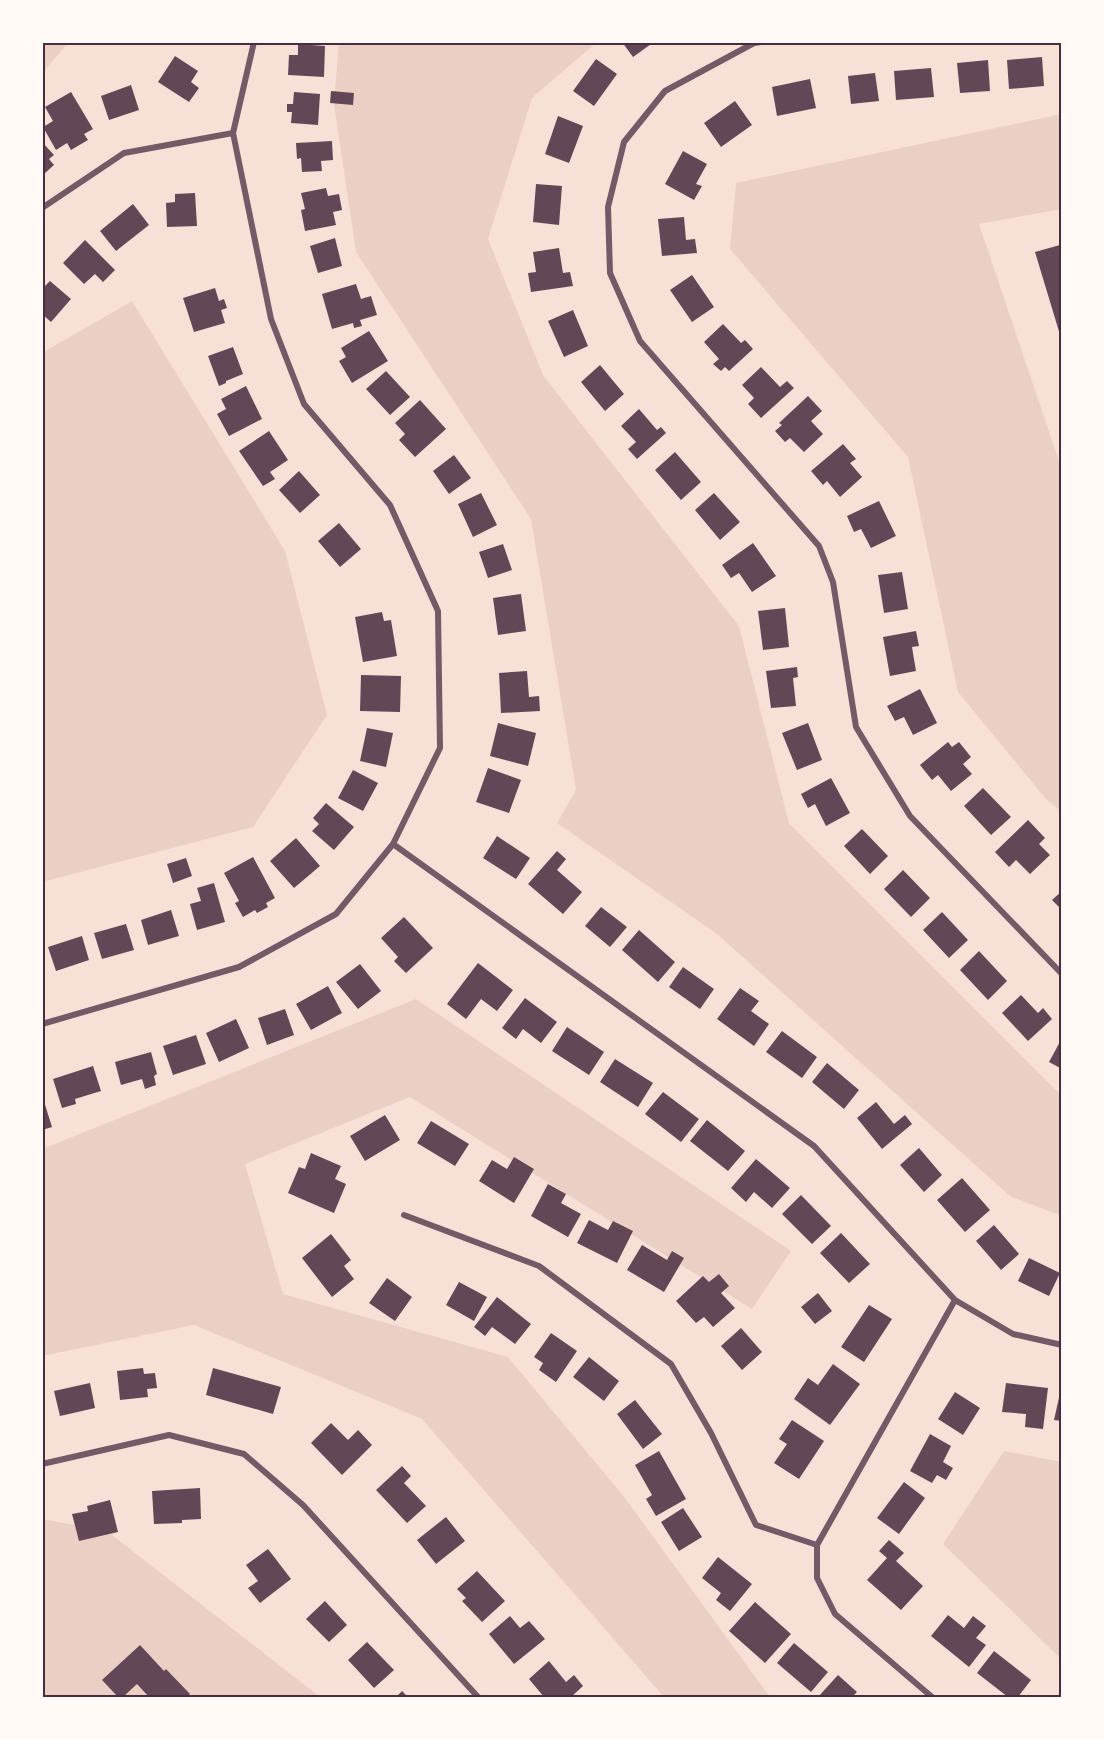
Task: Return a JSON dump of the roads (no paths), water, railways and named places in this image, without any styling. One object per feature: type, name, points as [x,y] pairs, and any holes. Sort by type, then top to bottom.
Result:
[{"type":"street","points":[[42,1024],[238,967],[336,914],[393,844],[440,748],[438,611],[390,505],[304,404],[271,319],[233,133],[254,42]]},
{"type":"street","points":[[761,42],[754,43],[665,91],[624,142],[608,207],[610,273],[640,341],[819,546],[833,582],[856,727],[910,816],[1062,974]]},
{"type":"street","points":[[42,208],[124,153],[233,133]]},
{"type":"street","points":[[393,844],[814,1146],[955,1300],[1013,1335],[1062,1345]]},
{"type":"street","points":[[404,1215],[539,1266],[671,1364],[711,1433],[756,1525],[817,1545]]},
{"type":"street","points":[[932,1697],[835,1614],[817,1578],[817,1545],[955,1300]]},
{"type":"street","points":[[42,1464],[169,1435],[244,1454],[303,1505],[478,1697]]}]
